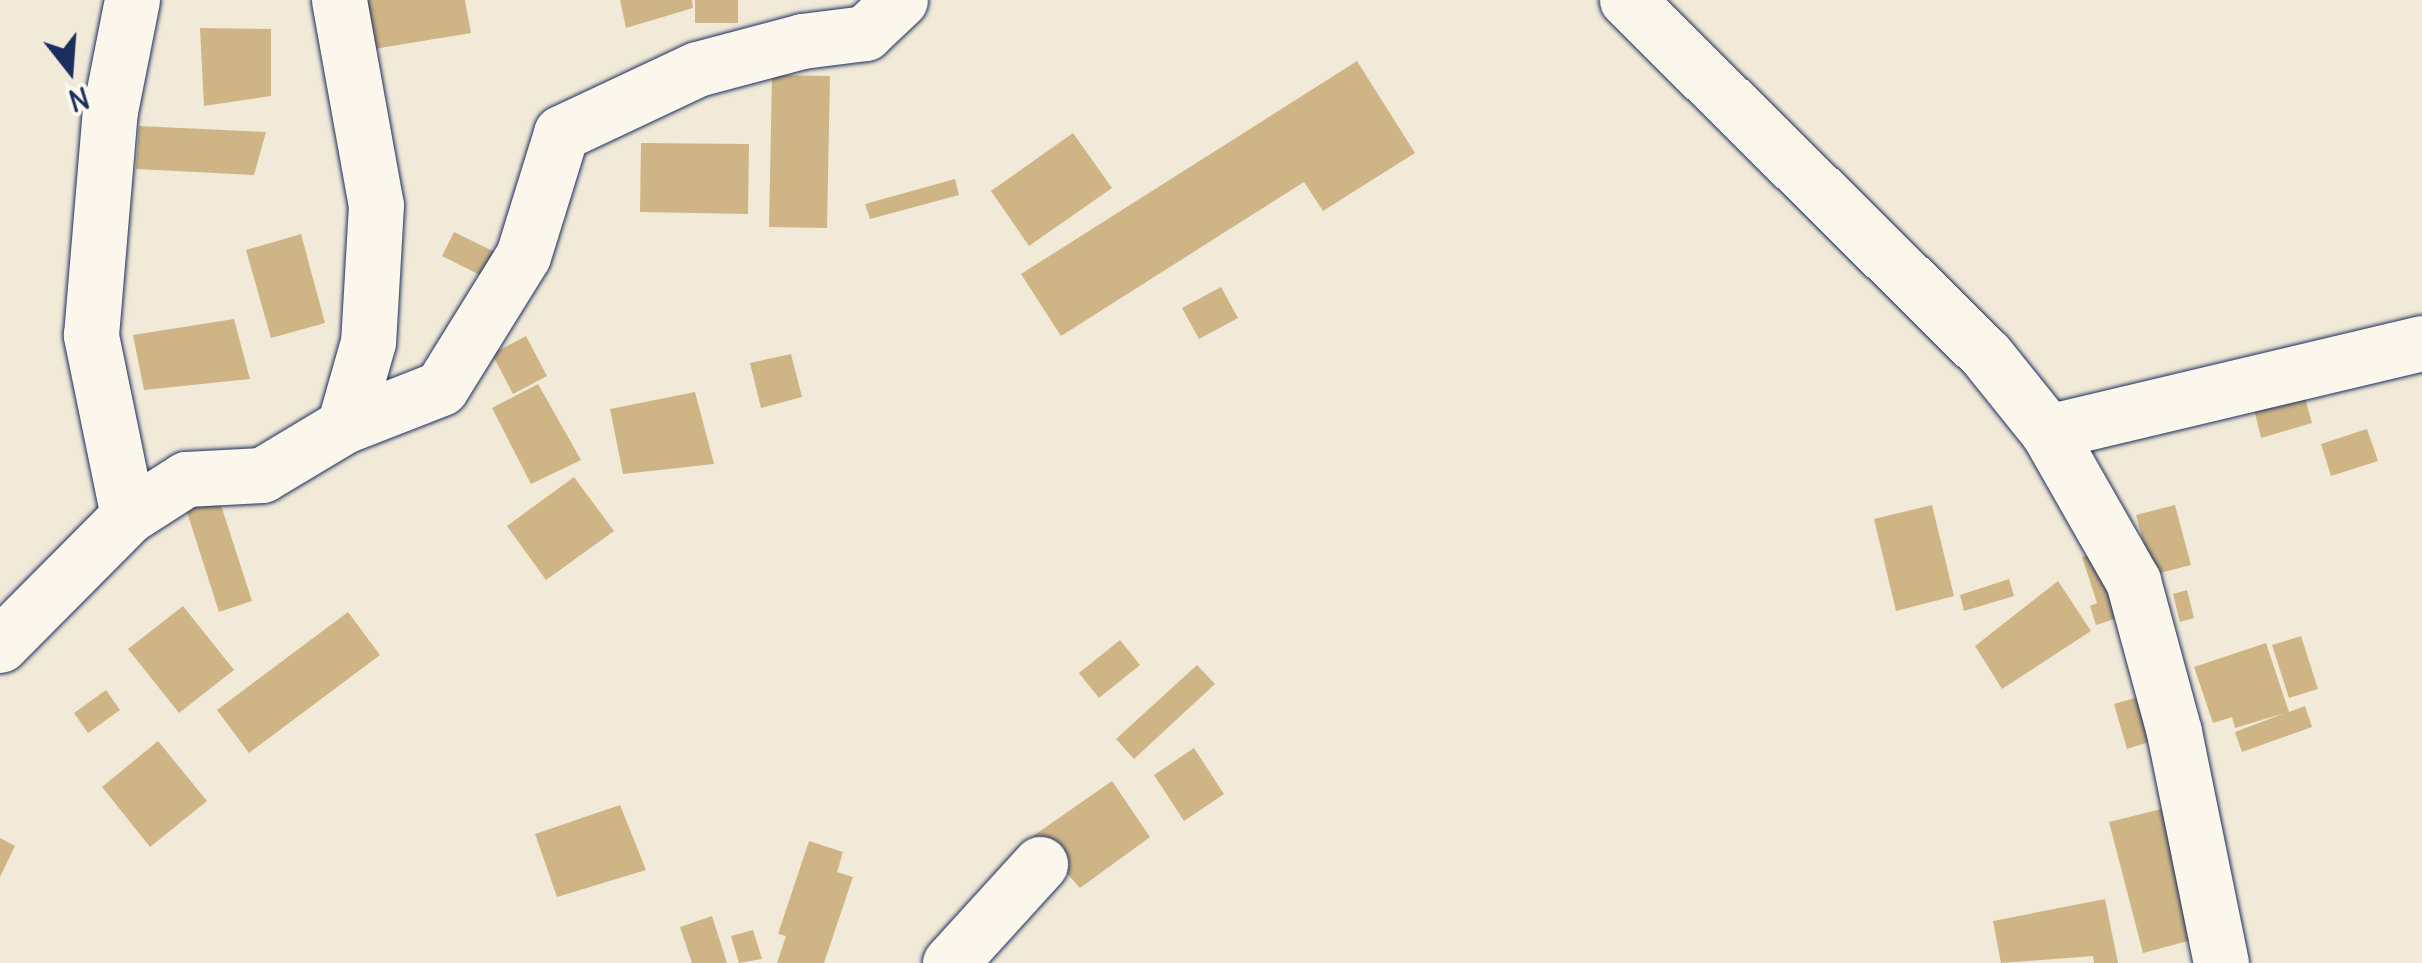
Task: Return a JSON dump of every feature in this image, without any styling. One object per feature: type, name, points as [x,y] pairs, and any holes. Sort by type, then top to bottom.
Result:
[{"type":"street","points":[[128,516],[90,336],[110,111],[132,0]]},
{"type":"street","points":[[339,0],[376,205],[368,342],[344,426]]},
{"type":"street","points":[[0,645],[128,516],[186,478],[262,475],[344,426],[441,388],[523,256],[561,133],[697,69],[802,41],[865,32],[900,0]]},
{"type":"street","points":[[1627,0],[1986,355],[2048,432],[2133,581],[2174,732],[2220,963]]},
{"type":"street","points":[[2048,432],[2422,343]]},
{"type":"street","points":[[950,963],[1040,864]]},
{"type":"building","points":[[351,0],[465,0],[471,33],[362,51]]},
{"type":"building","points":[[620,0],[692,0],[693,8],[626,28]]},
{"type":"building","points":[[695,0],[738,0],[738,23],[695,23]]},
{"type":"building","points":[[200,28],[271,29],[271,96],[204,106]]},
{"type":"building","points":[[1357,61],[1415,153],[1323,211],[1304,182],[1061,336],[1021,274]]},
{"type":"building","points":[[772,75],[830,76],[827,228],[769,227]]},
{"type":"building","points":[[139,126],[266,132],[254,175],[136,169]]},
{"type":"building","points":[[1073,133],[1112,188],[1029,246],[991,191]]},
{"type":"building","points":[[641,143],[749,144],[748,214],[640,212]]},
{"type":"building","points":[[955,179],[959,195],[870,219],[865,204]]},
{"type":"building","points":[[454,232],[509,259],[496,283],[442,256]]},
{"type":"building","points":[[301,234],[325,323],[271,338],[246,250]]},
{"type":"building","points":[[1221,287],[1238,318],[1199,339],[1182,308]]},
{"type":"building","points":[[234,319],[250,379],[144,390],[133,335]]},
{"type":"building","points":[[526,336],[547,376],[513,394],[492,354]]},
{"type":"building","points":[[791,354],[802,397],[761,408],[750,363]]},
{"type":"building","points":[[538,384],[581,460],[531,484],[492,408]]},
{"type":"building","points":[[695,392],[714,464],[623,474],[610,409]]},
{"type":"building","points":[[2304,394],[2312,423],[2261,438],[2254,409]]},
{"type":"building","points":[[2367,429],[2378,461],[2331,476],[2321,444]]},
{"type":"building","points":[[574,477],[614,531],[546,580],[507,526]]},
{"type":"building","points":[[219,499],[252,601],[219,612],[186,509]]},
{"type":"building","points":[[1932,505],[1954,596],[1896,611],[1874,519]]},
{"type":"building","points":[[2175,505],[2191,565],[2152,575],[2136,515]]},
{"type":"building","points":[[2103,550],[2124,616],[2096,625],[2090,606],[2097,603],[2082,557]]},
{"type":"building","points":[[2009,579],[2014,596],[1964,611],[1960,595]]},
{"type":"building","points":[[2058,581],[2091,631],[2002,689],[1975,646]]},
{"type":"building","points":[[2187,590],[2194,618],[2180,622],[2173,594]]},
{"type":"building","points":[[183,606],[234,670],[179,713],[128,649]]},
{"type":"building","points":[[348,612],[380,655],[249,753],[217,710]]},
{"type":"building","points":[[2301,636],[2318,689],[2289,698],[2272,645]]},
{"type":"building","points":[[1120,640],[1140,665],[1099,698],[1079,673]]},
{"type":"building","points":[[2266,643],[2289,712],[2305,706],[2312,727],[2242,752],[2235,732],[2285,713],[2235,728],[2232,717],[2213,723],[2194,667]]},
{"type":"building","points":[[1197,665],[1215,684],[1134,759],[1116,739]]},
{"type":"building","points":[[106,690],[120,710],[88,733],[74,713]]},
{"type":"building","points":[[2138,697],[2152,741],[2127,749],[2114,704]]},
{"type":"building","points":[[158,741],[207,801],[150,847],[102,787]]},
{"type":"building","points":[[1194,748],[1224,794],[1184,821],[1154,775]]},
{"type":"building","points":[[1112,781],[1150,837],[1080,888],[1033,836]]},
{"type":"building","points":[[620,805],[646,870],[557,897],[535,834]]},
{"type":"building","points":[[2169,807],[2203,937],[2143,953],[2109,822]]},
{"type":"building","points":[[0,838],[15,846],[0,877]]},
{"type":"building","points":[[809,841],[843,852],[837,872],[853,877],[824,963],[777,963],[786,936],[778,934]]},
{"type":"building","points":[[2105,899],[2118,963],[2094,963],[2093,956],[2001,963],[1993,921]]},
{"type":"building","points":[[712,916],[727,963],[692,963],[680,927]]},
{"type":"building","points":[[753,930],[762,959],[739,963],[731,936]]}]
